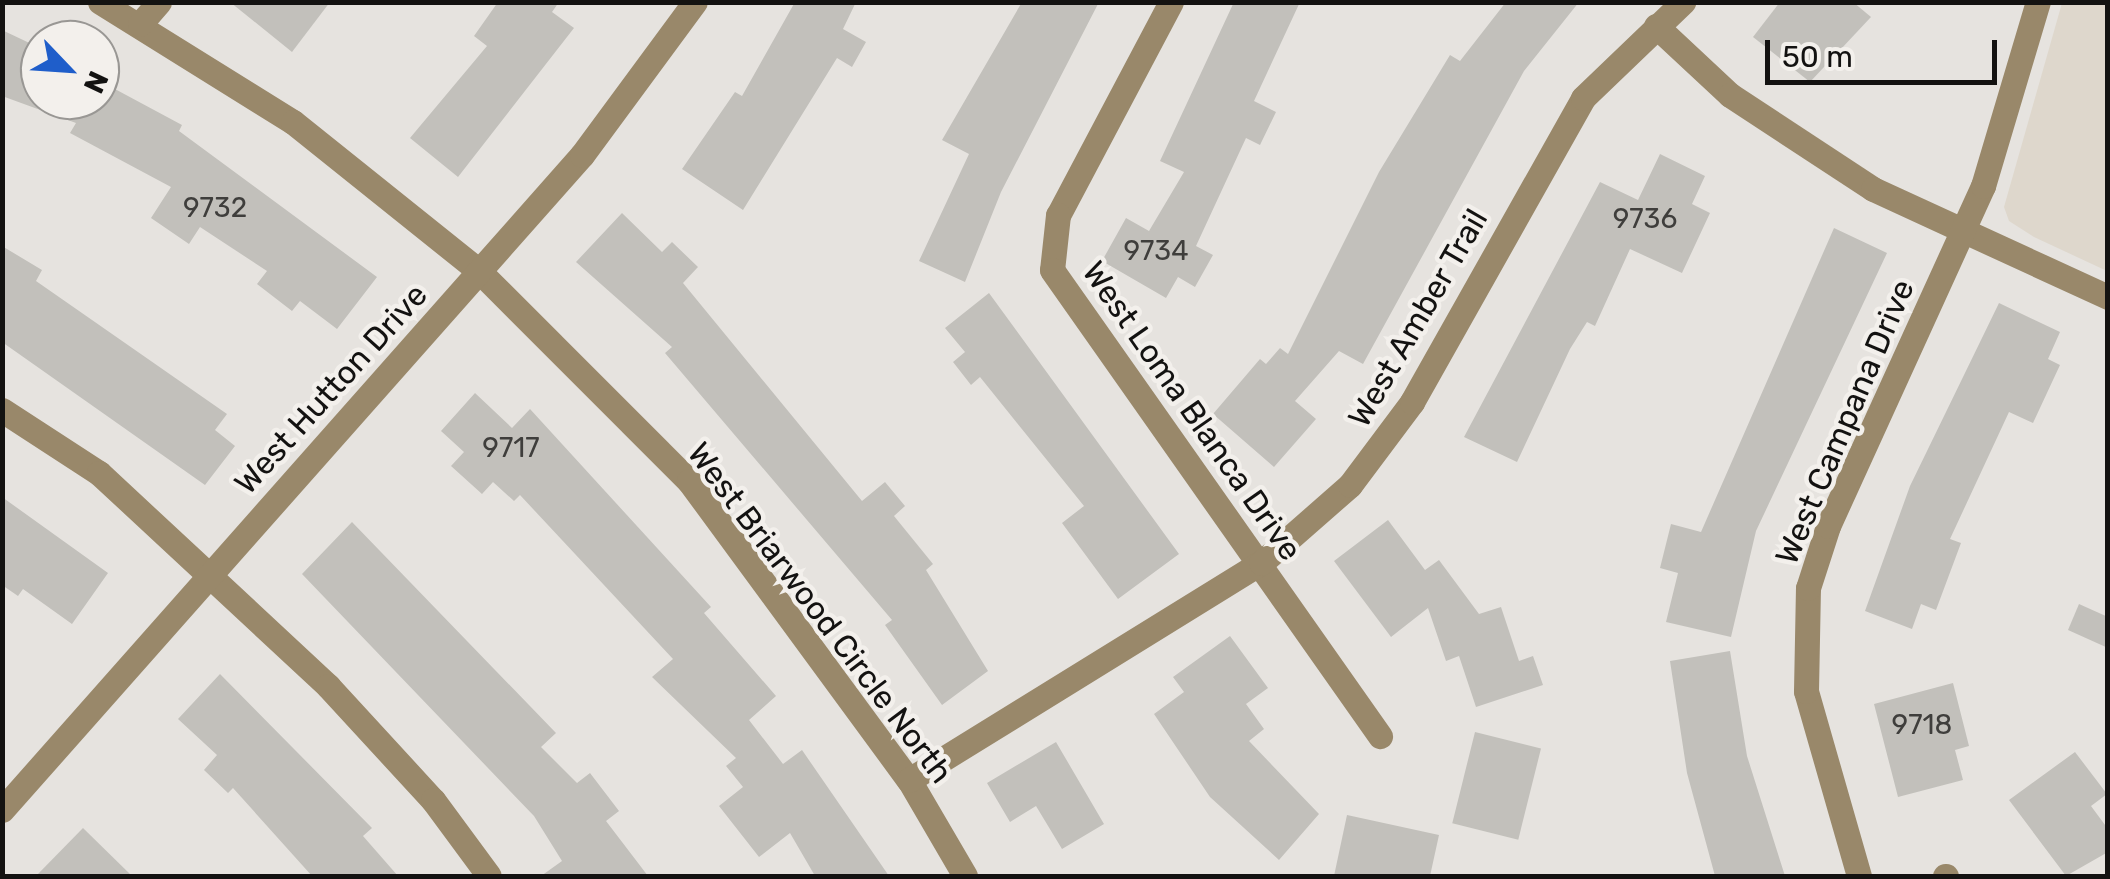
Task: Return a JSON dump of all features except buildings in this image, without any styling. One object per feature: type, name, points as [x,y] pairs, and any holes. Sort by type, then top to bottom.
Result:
[{"type":"street","name":"West Briarwood Circle North","points":[[100,2],[293,122],[480,272],[689,481],[909,780],[965,876]]},
{"type":"street","points":[[140,24],[159,2]]},
{"type":"street","name":"West Hutton Drive","points":[[2,810],[619,111],[696,2]]},
{"type":"street","name":"West Loma Blanca Drive","points":[[1171,2],[1058,215],[1049,252],[1061,286],[1380,736]]},
{"type":"street","name":"West Amber Trail","points":[[909,780],[1260,563],[1324,511],[1394,431],[1566,125],[1604,73],[1683,2]]},
{"type":"street","name":"West Campana Drive","points":[[1859,876],[1814,726],[1802,622],[1828,526],[1964,232],[2038,2]]},
{"type":"street","points":[[1656,26],[1730,94],[1874,189],[2108,297]]},
{"type":"street","points":[[2,410],[99,473],[209,573],[355,714],[489,876]]},
{"type":"shaded area","points":[[2062,3],[2107,3],[2107,271],[2034,237],[2009,221],[2004,207]]}]
